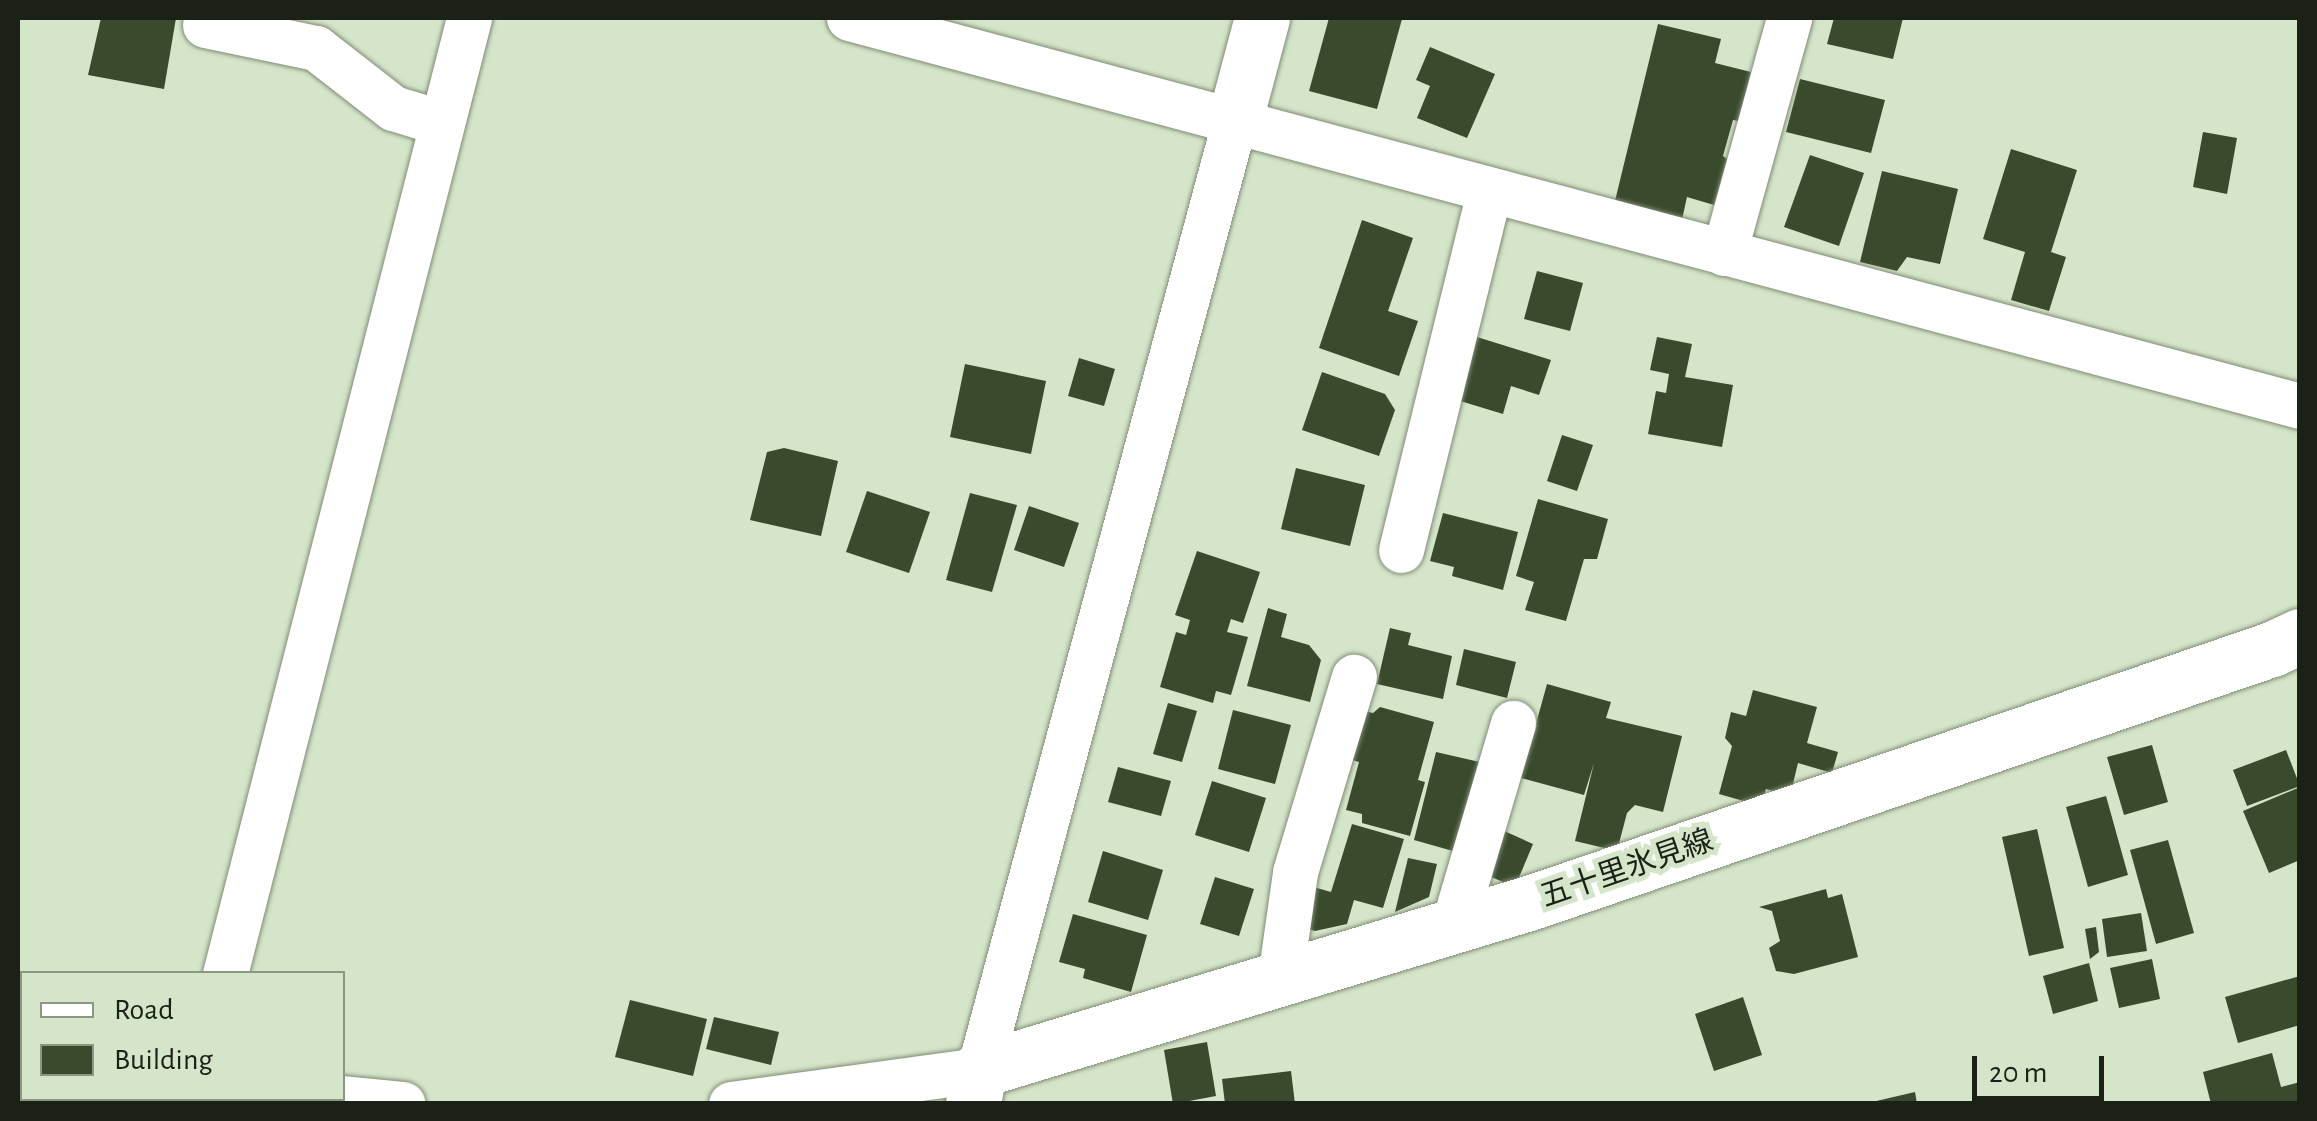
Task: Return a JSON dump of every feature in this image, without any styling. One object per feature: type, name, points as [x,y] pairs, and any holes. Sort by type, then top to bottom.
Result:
[{"type":"main road","points":[[1234,123],[1262,18]]},
{"type":"main road","name":"五十里氷見線","points":[[976,1087],[1280,978],[1453,926],[2235,662],[2300,636]]},
{"type":"street","points":[[226,971],[469,18]]},
{"type":"street","points":[[849,18],[2300,406]]},
{"type":"street","points":[[1724,253],[1789,18]]},
{"type":"street","points":[[205,25],[316,48],[394,108],[442,123]]},
{"type":"street","points":[[731,1104],[976,1087],[1234,123]]},
{"type":"street","points":[[1401,550],[1489,190]]},
{"type":"street","points":[[1280,978],[1295,872],[1354,677]]},
{"type":"street","points":[[1453,926],[1512,723]]},
{"type":"street","points":[[345,1098],[403,1104]]},
{"type":"building","points":[[101,18],[176,18],[164,89],[88,75]]},
{"type":"building","points":[[1329,18],[1402,19],[1377,109],[1309,91]]},
{"type":"building","points":[[1834,18],[1903,18],[1893,59],[1827,44]]},
{"type":"building","points":[[1658,24],[1721,39],[1715,63],[1751,72],[1739,121],[1733,120],[1714,205],[1687,197],[1681,224],[1614,205]]},
{"type":"building","points":[[1430,47],[1495,74],[1467,138],[1417,118],[1430,86],[1416,80]]},
{"type":"building","points":[[1800,79],[1885,100],[1871,153],[1786,132]]},
{"type":"building","points":[[2203,132],[2237,138],[2227,194],[2193,187]]},
{"type":"building","points":[[2011,149],[2077,170],[2051,252],[2066,257],[2049,311],[2011,300],[2025,252],[1983,239]]},
{"type":"building","points":[[1810,155],[1864,173],[1839,246],[1784,227]]},
{"type":"building","points":[[1882,171],[1958,189],[1940,264],[1907,257],[1897,271],[1860,262]]},
{"type":"building","points":[[1362,220],[1413,238],[1388,311],[1418,321],[1399,376],[1319,348]]},
{"type":"building","points":[[1537,271],[1583,283],[1570,331],[1524,319]]},
{"type":"building","points":[[1477,337],[1551,360],[1539,395],[1511,386],[1503,414],[1457,400]]},
{"type":"building","points":[[1657,337],[1692,344],[1685,377],[1733,385],[1722,447],[1648,434],[1656,391],[1666,393],[1669,374],[1650,370]]},
{"type":"building","points":[[1079,358],[1115,369],[1104,406],[1068,396]]},
{"type":"building","points":[[965,364],[1046,381],[1031,454],[950,437]]},
{"type":"building","points":[[1322,372],[1385,394],[1395,410],[1379,456],[1302,430]]},
{"type":"building","points":[[1562,435],[1593,445],[1577,491],[1547,481]]},
{"type":"building","points":[[784,448],[838,461],[821,536],[750,520],[767,452]]},
{"type":"building","points":[[1296,468],[1365,485],[1350,546],[1281,529]]},
{"type":"building","points":[[867,491],[930,512],[909,573],[846,552]]},
{"type":"building","points":[[970,493],[1017,505],[992,592],[946,580]]},
{"type":"building","points":[[1538,499],[1608,519],[1597,559],[1584,559],[1566,621],[1525,610],[1534,582],[1516,576]]},
{"type":"building","points":[[1029,506],[1079,523],[1064,567],[1014,550]]},
{"type":"building","points":[[1443,513],[1518,532],[1503,590],[1452,576],[1454,567],[1430,561]]},
{"type":"building","points":[[1197,551],[1260,572],[1243,623],[1231,619],[1227,632],[1248,637],[1231,695],[1216,691],[1213,703],[1160,687],[1176,632],[1186,635],[1190,620],[1175,615]]},
{"type":"building","points":[[1268,608],[1287,614],[1281,637],[1309,645],[1321,660],[1310,702],[1247,686]]},
{"type":"building","points":[[1390,628],[1411,633],[1408,645],[1452,656],[1443,699],[1377,684]]},
{"type":"building","points":[[1464,649],[1516,662],[1507,698],[1456,685]]},
{"type":"building","points":[[1547,684],[1611,702],[1606,718],[1682,736],[1663,812],[1635,805],[1627,813],[1617,851],[1575,841],[1594,763],[1584,795],[1521,778]]},
{"type":"building","points":[[1753,690],[1817,707],[1807,743],[1838,752],[1832,773],[1798,763],[1790,796],[1766,789],[1761,806],[1719,794],[1732,746],[1725,738],[1731,712],[1746,716]]},
{"type":"building","points":[[1168,703],[1197,711],[1182,762],[1153,754]]},
{"type":"building","points":[[1380,707],[1434,722],[1418,780],[1425,782],[1410,836],[1362,823],[1362,814],[1346,810],[1359,762],[1345,758],[1361,710],[1373,713]]},
{"type":"building","points":[[1233,710],[1291,725],[1275,784],[1218,769]]},
{"type":"building","points":[[2152,745],[2168,802],[2124,815],[2107,757]]},
{"type":"building","points":[[2286,750],[2300,786],[2247,806],[2233,770]]},
{"type":"building","points":[[1436,752],[1484,763],[1460,853],[1414,840]]},
{"type":"building","points":[[1118,767],[1171,781],[1161,816],[1108,802]]},
{"type":"building","points":[[1212,781],[1266,798],[1249,852],[1195,835]]},
{"type":"building","points":[[2300,787],[2300,860],[2269,873],[2243,811]]},
{"type":"building","points":[[2106,796],[2128,875],[2088,887],[2066,807]]},
{"type":"building","points":[[1352,824],[1404,839],[1383,908],[1354,900],[1347,924],[1315,931],[1298,926],[1310,886],[1331,892]]},
{"type":"building","points":[[2037,829],[2064,948],[2029,956],[2002,837]]},
{"type":"building","points":[[1502,830],[1533,844],[1515,887],[1484,874]]},
{"type":"building","points":[[2168,840],[2194,933],[2156,944],[2130,850]]},
{"type":"building","points":[[1103,851],[1163,870],[1148,920],[1088,902]]},
{"type":"building","points":[[1408,858],[1437,864],[1429,897],[1395,912]]},
{"type":"building","points":[[1215,877],[1254,889],[1239,936],[1200,924]]},
{"type":"building","points":[[1826,889],[1828,898],[1842,894],[1858,957],[1794,974],[1776,971],[1769,948],[1780,941],[1772,911],[1759,907]]},
{"type":"building","points":[[2141,913],[2147,951],[2107,957],[2102,919]]},
{"type":"building","points":[[1073,914],[1147,935],[1131,992],[1083,978],[1085,969],[1059,962]]},
{"type":"building","points":[[2096,927],[2099,952],[2090,959],[2085,929]]},
{"type":"building","points":[[2152,959],[2160,999],[2119,1008],[2110,968]]},
{"type":"building","points":[[2089,963],[2098,1001],[2053,1014],[2043,976]]},
{"type":"building","points":[[2300,976],[2300,1025],[2238,1043],[2225,997]]},
{"type":"building","points":[[1743,997],[1762,1055],[1714,1071],[1695,1014]]},
{"type":"building","points":[[630,1000],[707,1019],[693,1076],[615,1057]]},
{"type":"building","points":[[714,1017],[779,1032],[771,1065],[706,1049]]},
{"type":"building","points":[[1207,1042],[1216,1096],[1173,1104],[1164,1050]]},
{"type":"building","points":[[2272,1053],[2281,1087],[2300,1082],[2300,1104],[2211,1104],[2203,1072]]},
{"type":"building","points":[[1291,1071],[1295,1104],[1225,1104],[1222,1079]]},
{"type":"building","points":[[1915,1092],[1917,1104],[1872,1102]]}]
